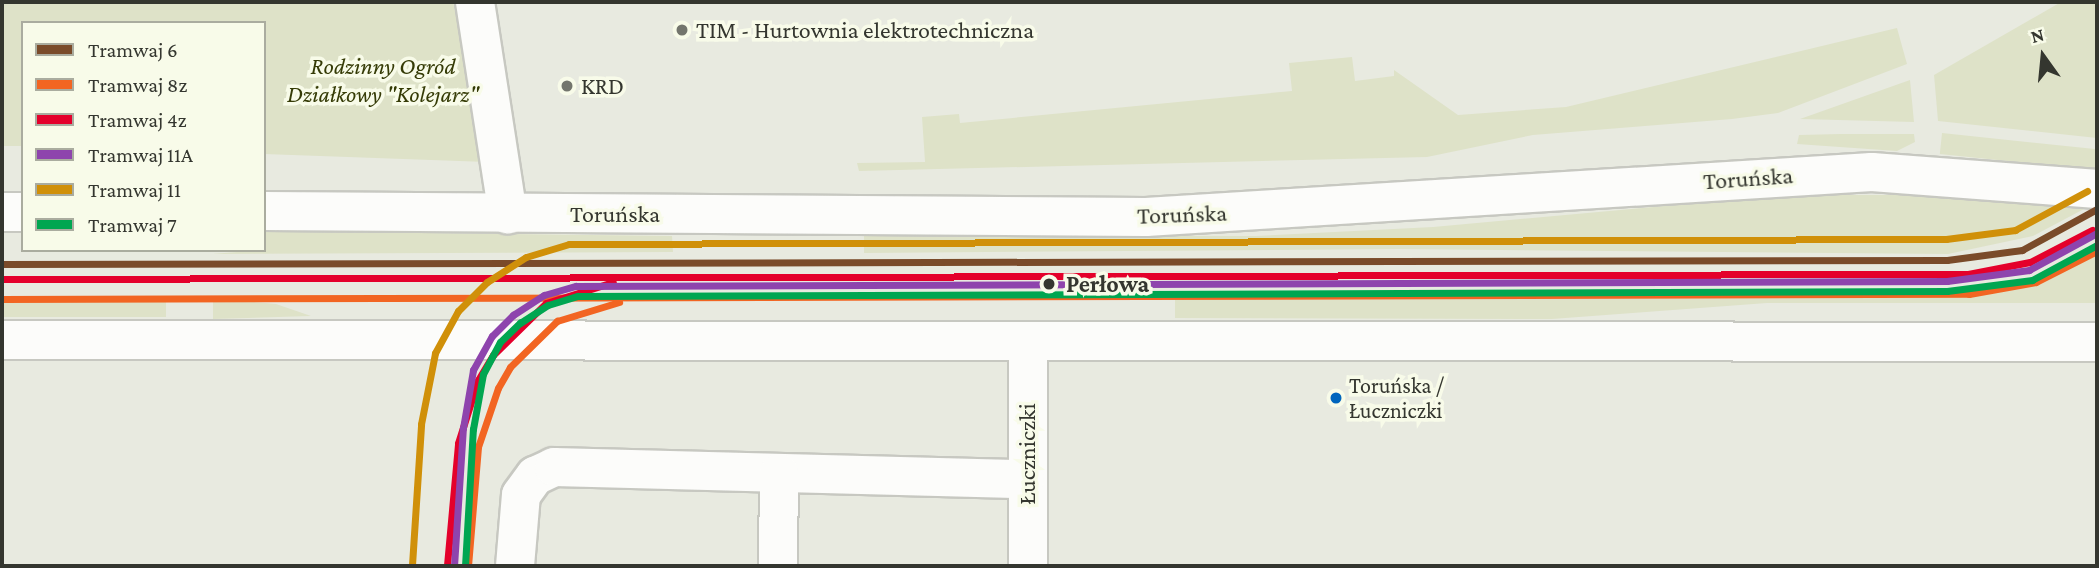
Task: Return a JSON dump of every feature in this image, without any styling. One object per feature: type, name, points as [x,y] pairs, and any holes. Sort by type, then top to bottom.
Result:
[{"type":"main road","points":[[475,2],[508,214]]},
{"type":"main road","name":"Toruńska","points":[[266,211],[1146,217],[1872,172],[2097,189]]},
{"type":"main road","points":[[2,212],[21,212]]},
{"type":"main road","points":[[2,340],[2097,342]]},
{"type":"main road","name":"Łuczniczki","points":[[1028,343],[1025,479],[1028,566]]},
{"type":"main road","points":[[515,566],[521,495],[535,476],[554,467],[1025,479]]},
{"type":"main road","points":[[778,566],[779,473]]},
{"type":"green space","name":"Rodzinny Ogród Działkowy \"Kolejarz\"","points":[[2,2],[453,2],[487,162],[266,154],[266,21],[21,21],[21,146],[2,146]]},
{"type":"green space","points":[[2061,2],[2097,2],[2097,138],[1938,121],[1934,75]]},
{"type":"green space","points":[[1897,28],[1907,64],[1778,113],[1732,119],[1533,135],[1427,157],[859,171],[857,163],[925,162],[922,117],[959,114],[960,123],[1292,91],[1289,63],[1352,57],[1355,81],[1394,76],[1394,70],[1458,115],[1566,107]]},
{"type":"green space","points":[[1910,80],[1914,122],[1800,119]]},
{"type":"green space","points":[[1942,133],[2097,149],[2095,170],[1940,154]]},
{"type":"green space","points":[[1914,134],[1915,142],[1897,151],[1797,144],[1799,135]]},
{"type":"green space","points":[[1786,195],[1955,195],[2084,209],[2033,236],[1948,254],[1399,249],[864,253],[864,236],[1256,236],[1433,227]]},
{"type":"green space","points":[[266,231],[672,236],[673,252],[212,254],[266,252]]},
{"type":"green space","points":[[2097,251],[2097,303],[1767,303],[1552,319],[1175,318],[1175,293],[1980,292],[2047,277]]},
{"type":"green space","points":[[2,297],[166,297],[166,317],[2,317]]},
{"type":"green space","points":[[213,298],[276,304],[311,316],[213,319]]},
{"type":"tram line","name":"11","points":[[412,565],[421,424],[435,353],[458,311],[487,282],[526,257],[569,244],[1946,239],[2015,230],[2087,191]]},
{"type":"tram line","name":"6","points":[[2,264],[1947,260],[2022,250],[2097,209]]},
{"type":"tram line","name":"4z","points":[[2,279],[1968,274],[2030,262],[2092,230]]},
{"type":"tram line","name":"11A","points":[[454,566],[463,428],[473,370],[492,336],[513,315],[544,295],[576,286],[1947,281],[2029,270],[2097,233]]},
{"type":"tram line","name":"7","points":[[465,566],[473,429],[483,374],[500,342],[520,323],[548,305],[578,296],[1947,291],[2032,280],[2097,245]]},
{"type":"tram line","name":"8z","points":[[2,299],[1969,294],[2036,282],[2097,251]]},
{"type":"tram line","name":"4z","points":[[447,565],[458,443],[478,380],[493,355],[546,303],[613,282]]},
{"type":"tram line","name":"8z","points":[[468,566],[478,447],[498,388],[510,367],[557,321],[619,302]]},
{"type":"place","name":"TIM - Hurtownia elektrotechniczna","points":[[682,30]]},
{"type":"place","name":"KRD","points":[[567,86]]},
{"type":"place","name":"Perłowa","points":[[1049,284]]},
{"type":"place","name":"Toruńska / Łuczniczki","points":[[1336,398]]}]
